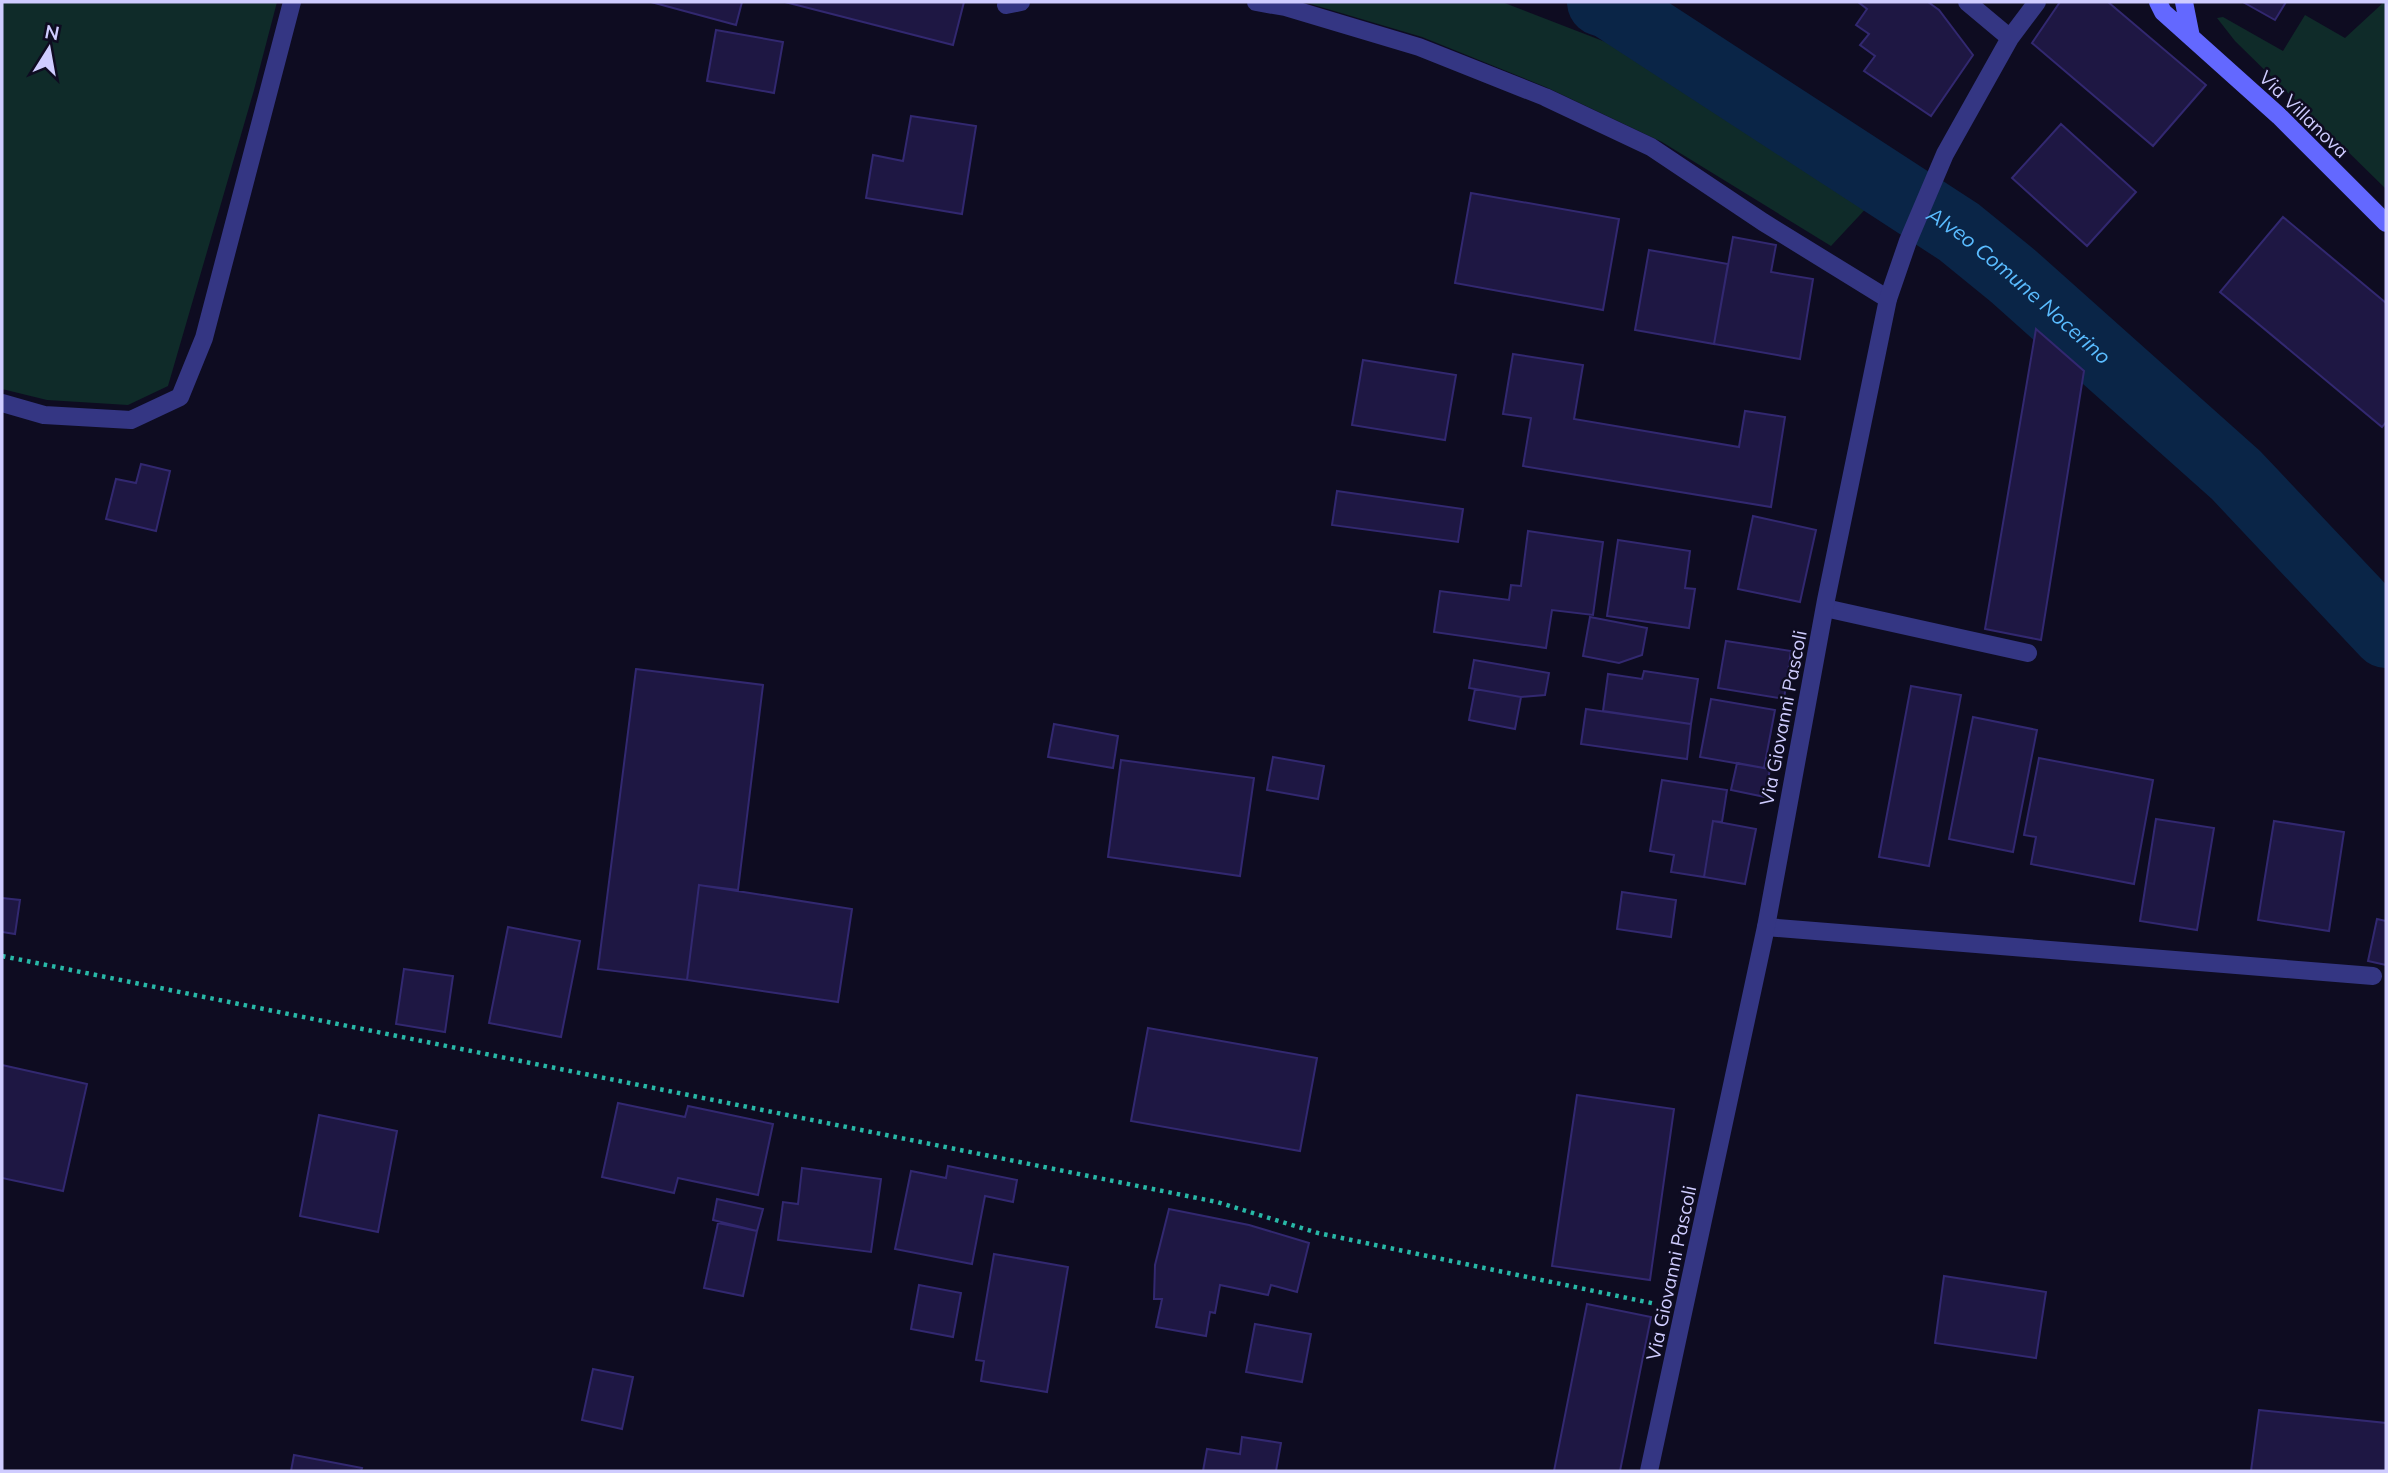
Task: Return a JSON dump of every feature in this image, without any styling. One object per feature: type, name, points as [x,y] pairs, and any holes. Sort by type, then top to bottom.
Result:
[{"type":"main road","name":"Via Villanova","points":[[2158,2],[2163,12],[2279,117],[2386,223]]},
{"type":"main road","points":[[2184,2],[2191,37]]},
{"type":"street","points":[[2,403],[44,415],[131,420],[180,397],[204,338],[292,2]]},
{"type":"street","points":[[1256,2],[1285,7],[1419,47],[1545,97],[1628,136],[1660,152],[1763,222],[1888,299]]},
{"type":"street","points":[[1967,2],[2010,38]]},
{"type":"street","name":"Via Giovanni Pascoli","points":[[1649,1471],[1766,927],[1825,608],[1888,299],[1908,241],[1945,154],[2010,38],[2038,2]]},
{"type":"street","points":[[1825,608],[2028,653]]},
{"type":"street","points":[[1766,927],[2373,976]]},
{"type":"path","points":[[2,956],[1217,1202],[1318,1233],[1685,1310]]},
{"type":"green space","points":[[2,2],[277,2],[168,386],[128,405],[47,400],[2,389]]},
{"type":"green space","points":[[1304,2],[1502,2],[1621,48],[1872,202],[1831,246],[1662,142],[1548,88],[1422,37]]},
{"type":"green space","points":[[2384,2],[2386,189],[2235,41],[2217,18],[2223,17],[2283,51],[2305,15],[2345,38]]},
{"type":"building","points":[[651,2],[742,2],[736,25]]},
{"type":"building","points":[[785,2],[964,2],[953,45]]},
{"type":"building","points":[[1858,2],[1928,2],[1939,10],[1973,55],[1931,116],[1864,71],[1875,56],[1860,45],[1869,34],[1856,25],[1867,9]]},
{"type":"building","points":[[2060,2],[2108,2],[2206,85],[2153,146],[2032,43]]},
{"type":"building","points":[[2243,2],[2286,2],[2275,20]]},
{"type":"building","points":[[716,30],[783,42],[774,93],[707,81]]},
{"type":"building","points":[[911,116],[976,126],[962,214],[866,198],[873,155],[903,161]]},
{"type":"building","points":[[2061,124],[2136,192],[2087,246],[2012,178]]},
{"type":"building","points":[[1471,193],[1619,219],[1603,310],[1455,283]]},
{"type":"building","points":[[2283,217],[2386,303],[2386,422],[2382,427],[2220,292]]},
{"type":"building","points":[[1733,237],[1776,245],[1771,272],[1813,279],[1800,359],[1714,344]]},
{"type":"building","points":[[1649,250],[1728,264],[1714,344],[1635,330]]},
{"type":"building","points":[[2036,329],[2084,371],[2041,640],[1985,629]]},
{"type":"building","points":[[1513,354],[1583,365],[1574,419],[1739,447],[1745,411],[1785,417],[1771,507],[1523,466],[1531,418],[1503,414]]},
{"type":"building","points":[[1363,360],[1456,375],[1445,440],[1352,425]]},
{"type":"building","points":[[141,464],[170,471],[156,531],[106,519],[116,479],[136,483]]},
{"type":"building","points":[[1337,491],[1463,509],[1458,542],[1332,525]]},
{"type":"building","points":[[1753,516],[1816,530],[1800,602],[1738,589]]},
{"type":"building","points":[[1528,531],[1603,542],[1593,615],[1552,610],[1546,648],[1434,632],[1440,591],[1509,600],[1511,585],[1521,586]]},
{"type":"building","points":[[1618,540],[1690,551],[1685,588],[1695,589],[1689,628],[1607,616]]},
{"type":"building","points":[[1590,617],[1647,628],[1642,655],[1619,663],[1583,656]]},
{"type":"building","points":[[1726,641],[1791,651],[1784,699],[1718,688]]},
{"type":"building","points":[[1474,660],[1549,673],[1545,695],[1521,697],[1469,688]]},
{"type":"building","points":[[636,669],[763,685],[738,890],[699,885],[687,980],[598,969]]},
{"type":"building","points":[[1644,671],[1698,679],[1691,724],[1603,711],[1608,674],[1642,679]]},
{"type":"building","points":[[1911,686],[1961,695],[1929,866],[1879,857]]},
{"type":"building","points":[[1475,689],[1521,697],[1515,729],[1469,720]]},
{"type":"building","points":[[1711,699],[1775,710],[1764,768],[1700,757]]},
{"type":"building","points":[[1586,709],[1691,724],[1687,759],[1581,744]]},
{"type":"building","points":[[1973,717],[2037,730],[2013,852],[1949,839]]},
{"type":"building","points":[[1054,724],[1118,736],[1113,768],[1048,757]]},
{"type":"building","points":[[1273,757],[1324,766],[1318,799],[1267,790]]},
{"type":"building","points":[[2039,758],[2153,780],[2134,884],[2031,864],[2036,837],[2024,835]]},
{"type":"building","points":[[1121,760],[1254,778],[1240,876],[1108,857]]},
{"type":"building","points":[[1737,763],[1770,769],[1765,797],[1731,790]]},
{"type":"building","points":[[1662,780],[1727,790],[1722,822],[1713,821],[1704,877],[1671,872],[1674,855],[1650,851]]},
{"type":"building","points":[[2156,819],[2214,828],[2197,930],[2140,921]]},
{"type":"building","points":[[1713,821],[1756,829],[1745,884],[1704,877]]},
{"type":"building","points":[[2274,821],[2344,832],[2329,931],[2258,920]]},
{"type":"building","points":[[699,885],[852,909],[838,1002],[687,980]]},
{"type":"building","points":[[1622,892],[1676,900],[1671,937],[1617,929]]},
{"type":"building","points":[[2,898],[20,900],[15,934],[2,932]]},
{"type":"building","points":[[2377,919],[2386,921],[2386,965],[2368,961]]},
{"type":"building","points":[[508,927],[580,941],[561,1037],[489,1023]]},
{"type":"building","points":[[404,969],[453,976],[445,1032],[396,1024]]},
{"type":"building","points":[[1148,1028],[1317,1058],[1300,1151],[1131,1121]]},
{"type":"building","points":[[2,1065],[87,1084],[63,1191],[2,1178]]},
{"type":"building","points":[[1577,1095],[1674,1109],[1650,1280],[1552,1266]]},
{"type":"building","points":[[618,1103],[685,1117],[688,1106],[773,1124],[758,1195],[678,1178],[674,1193],[602,1177]]},
{"type":"building","points":[[319,1115],[397,1131],[378,1232],[300,1216]]},
{"type":"building","points":[[948,1166],[1017,1180],[1013,1202],[985,1196],[972,1264],[895,1249],[911,1171],[946,1178]]},
{"type":"building","points":[[802,1168],[881,1179],[871,1252],[778,1240],[783,1202],[798,1204]]},
{"type":"building","points":[[717,1199],[763,1209],[757,1231],[713,1220]]},
{"type":"building","points":[[1169,1209],[1249,1225],[1309,1243],[1297,1292],[1271,1285],[1268,1295],[1220,1285],[1215,1313],[1210,1312],[1206,1336],[1156,1327],[1162,1299],[1154,1299],[1155,1265]]},
{"type":"building","points":[[718,1223],[757,1231],[743,1296],[704,1288]]},
{"type":"building","points":[[994,1254],[1068,1267],[1047,1392],[981,1381],[984,1361],[976,1360]]},
{"type":"building","points":[[1944,1276],[2046,1292],[2036,1358],[1935,1343]]},
{"type":"building","points":[[919,1285],[961,1293],[953,1337],[911,1329]]},
{"type":"building","points":[[1587,1304],[1651,1317],[1620,1471],[1554,1471]]},
{"type":"building","points":[[1255,1324],[1311,1334],[1302,1382],[1246,1372]]},
{"type":"building","points":[[593,1369],[633,1377],[622,1429],[582,1420]]},
{"type":"building","points":[[2259,1410],[2386,1423],[2386,1471],[2251,1471]]},
{"type":"building","points":[[1242,1437],[1281,1443],[1276,1471],[1203,1471],[1207,1449],[1240,1454]]},
{"type":"building","points":[[294,1455],[362,1468],[361,1471],[291,1471]]},
{"type":"waterway","name":"Alveo Comune Nocerino","points":[[1601,2],[1610,5],[1959,232],[2013,276],[2236,475],[2386,634]]}]
